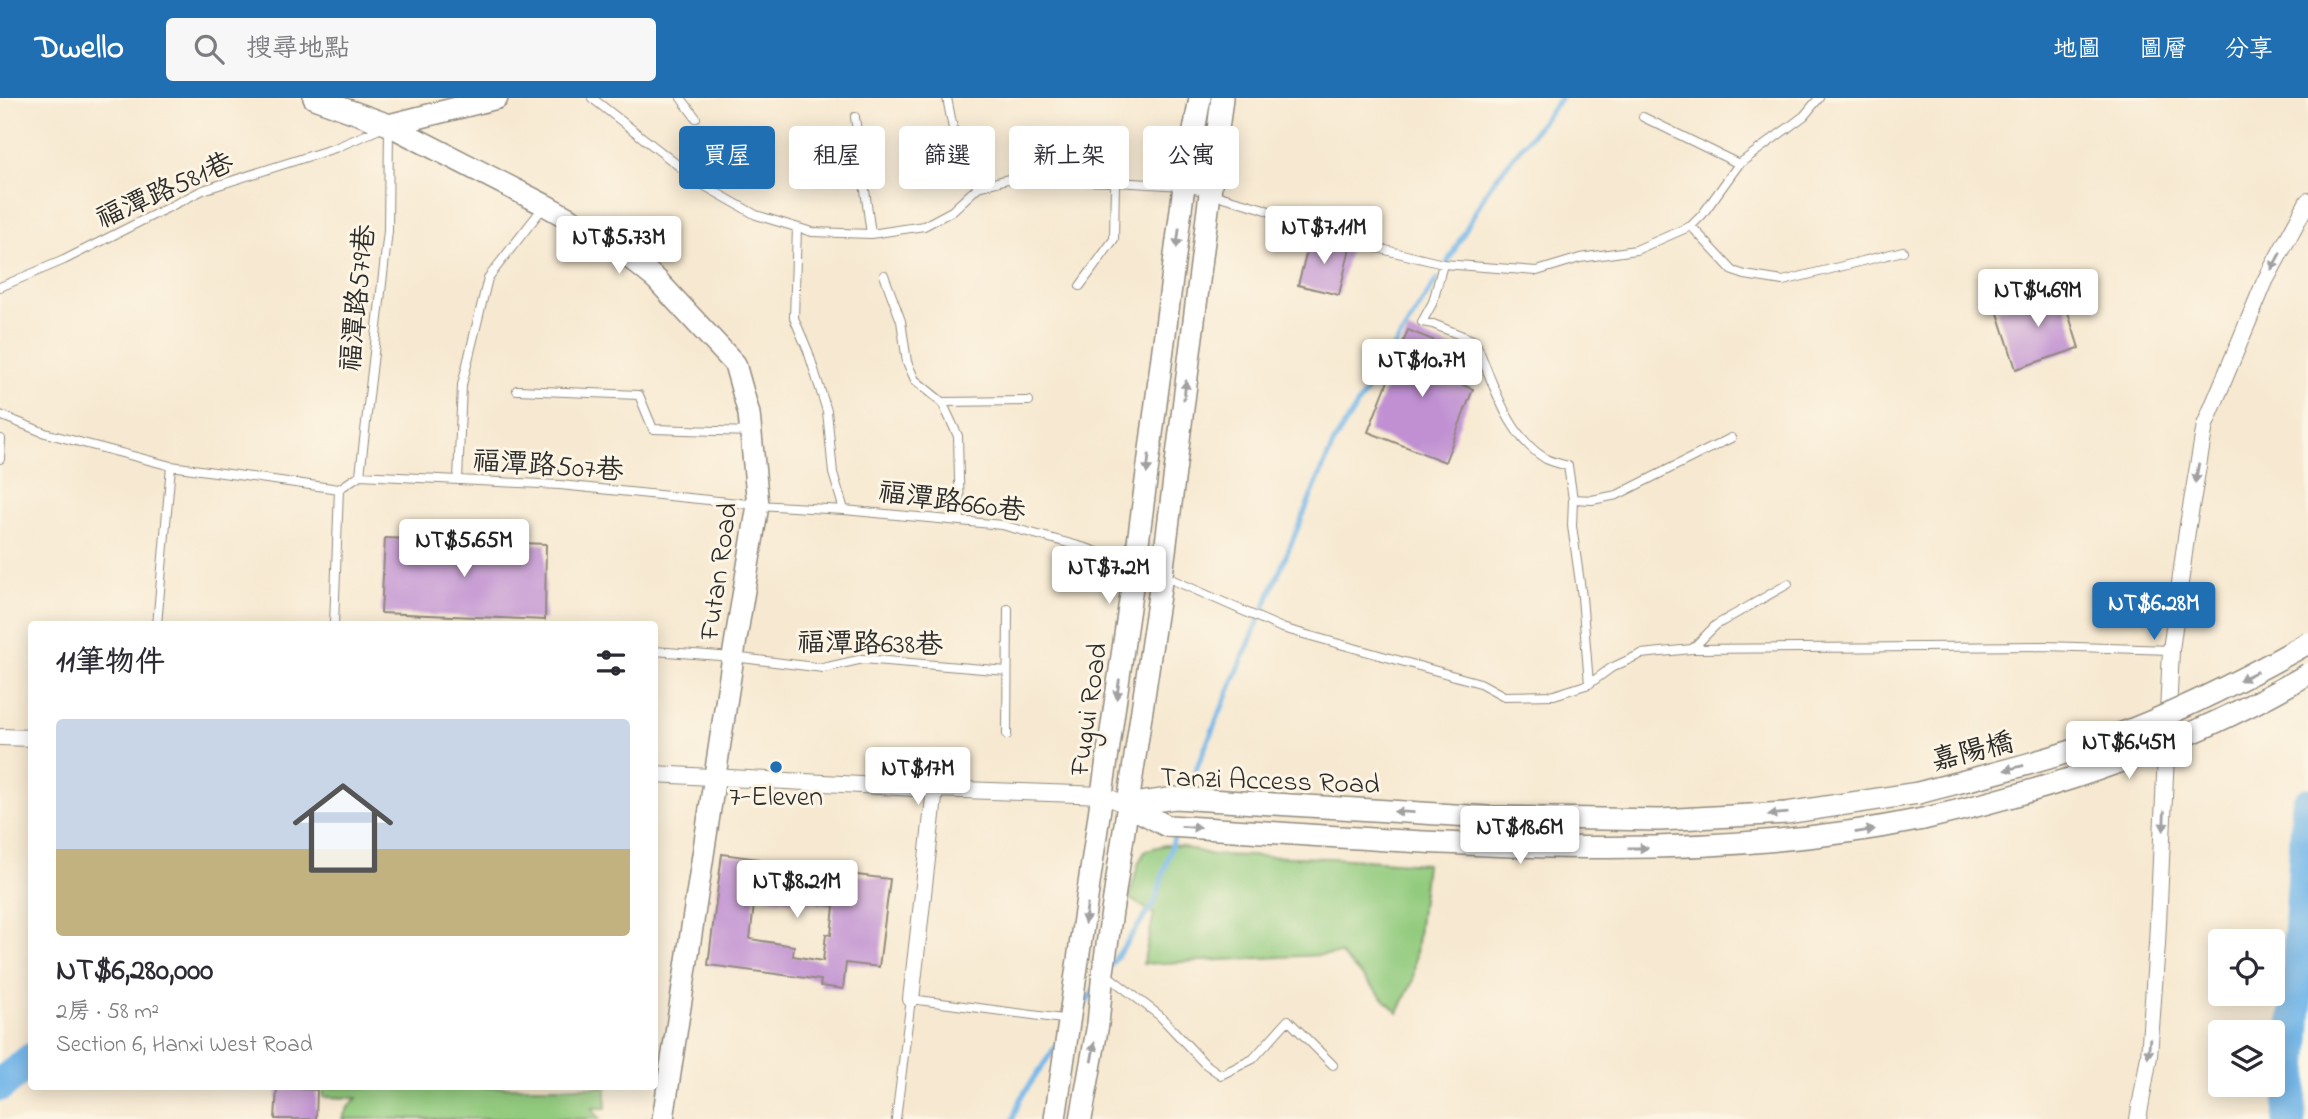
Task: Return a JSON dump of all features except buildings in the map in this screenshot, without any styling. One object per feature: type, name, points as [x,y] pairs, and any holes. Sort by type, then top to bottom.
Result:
[{"type":"street","name":"Futan Road","points":[[314,98],[389,125],[545,205],[609,242],[656,279],[734,363],[749,414],[758,505],[663,1119]]},
{"type":"street","points":[[389,125],[496,98]]},
{"type":"street","name":"Fugui Road","points":[[1195,126],[1200,98]]},
{"type":"street","name":"Fugui Road","points":[[1081,1119],[1098,1024],[1103,972],[1162,575],[1222,98]]},
{"type":"street","name":"Fugui Road","points":[[1055,1118],[1135,566],[1184,189]]},
{"type":"street","points":[[2138,1119],[2149,1056],[2157,944],[2171,650],[2187,530],[2205,425],[2265,281],[2308,201]]},
{"type":"street","name":"嘉陽橋","points":[[1918,793],[2025,765],[2112,737],[2252,675],[2308,643]]},
{"type":"street","name":"嘉陽橋","points":[[1923,819],[2010,798],[2098,771],[2233,716],[2308,674]]},
{"type":"street","points":[[0,737],[28,738]]},
{"type":"street","points":[[658,774],[1103,795],[1127,805]]},
{"type":"street","points":[[911,999],[935,789]]},
{"type":"street","name":"Tanzi Access Road","points":[[1127,805],[1175,798],[1487,817],[1660,821],[1786,813],[1918,793]]},
{"type":"street","name":"Tanzi Access Road","points":[[1127,805],[1167,826],[1575,847],[1662,848],[1783,840],[1867,831],[1923,819]]},
{"type":"lane","points":[[592,98],[703,185],[757,215],[811,232],[871,234],[924,226],[952,211],[976,189]]},
{"type":"lane","points":[[681,98],[696,118]]},
{"type":"lane","points":[[947,98],[952,126]]},
{"type":"lane","points":[[1196,189],[1261,208],[1332,237],[1443,264],[1537,271],[1580,257],[1636,250],[1691,226],[1739,164],[1804,116],[1819,98]]},
{"type":"lane","points":[[855,117],[871,234]]},
{"type":"lane","points":[[1643,117],[1739,164]]},
{"type":"lane","name":"福潭路581巷","points":[[0,287],[64,260],[203,190],[335,148],[389,125]]},
{"type":"lane","name":"福潭路579巷","points":[[360,475],[387,231],[389,125]]},
{"type":"lane","points":[[1080,286],[1114,239],[1115,189]]},
{"type":"lane","points":[[458,480],[462,385],[488,278],[545,205]]},
{"type":"lane","points":[[1691,226],[1732,271],[1783,281],[1903,251]]},
{"type":"lane","points":[[797,228],[794,318],[827,411],[833,473],[844,510]]},
{"type":"lane","points":[[1443,264],[1433,302],[1423,322],[1475,341],[1501,407],[1514,426],[1534,449],[1547,459],[1568,466],[1589,684]]},
{"type":"lane","points":[[884,275],[901,321],[907,362],[915,380],[942,402],[958,436],[960,521]]},
{"type":"lane","points":[[517,390],[639,395],[653,429],[751,432]]},
{"type":"lane","points":[[942,402],[1029,401]]},
{"type":"lane","points":[[0,415],[44,433],[171,466],[339,489],[360,475]]},
{"type":"lane","points":[[1573,499],[1591,500],[1618,495],[1731,438]]},
{"type":"lane","points":[[0,459],[1,439]]},
{"type":"lane","points":[[157,621],[171,466]]},
{"type":"lane","name":"福潭路507巷","points":[[360,475],[560,485],[758,505]]},
{"type":"lane","points":[[334,621],[339,489]]},
{"type":"lane","name":"福潭路660巷","points":[[758,505],[1002,525],[1086,548],[1135,566]]},
{"type":"lane","points":[[1162,575],[1282,628],[1480,683],[1504,696],[1554,695],[1589,684],[1611,668],[1642,654],[1692,649],[2044,646],[2171,650]]},
{"type":"lane","points":[[1692,649],[1716,625],[1788,584]]},
{"type":"lane","points":[[1007,735],[1008,609]]},
{"type":"lane","name":"福潭路638巷","points":[[658,651],[823,668],[863,659],[1007,671]]},
{"type":"lane","points":[[1103,972],[1160,1016],[1204,1063],[1222,1075],[1253,1059],[1288,1020],[1333,1065]]},
{"type":"lane","points":[[896,1119],[911,999],[1071,1020]]},
{"type":"green space","points":[[1165,845],[1180,846],[1212,855],[1426,864],[1413,980],[1398,1013],[1340,954],[1143,964],[1154,914],[1129,898],[1139,862],[1146,850]]},
{"type":"green space","points":[[324,1090],[606,1090],[606,1108],[592,1108],[600,1119],[342,1119],[357,1098],[323,1097]]},
{"type":"waterway","points":[[1446,265],[1489,187],[1561,98]]},
{"type":"waterway","points":[[1188,794],[1194,774],[1334,442],[1437,279]]},
{"type":"waterway","points":[[2289,1119],[2308,804]]},
{"type":"waterway","points":[[1111,965],[1155,902],[1176,831]]},
{"type":"waterway","points":[[1078,1014],[1094,991]]},
{"type":"waterway","points":[[1013,1119],[1020,1099],[1058,1043]]},
{"type":"waterway","points":[[0,1085],[28,1062]]},
{"type":"place","name":"7-Eleven","points":[[776,767]]}]
